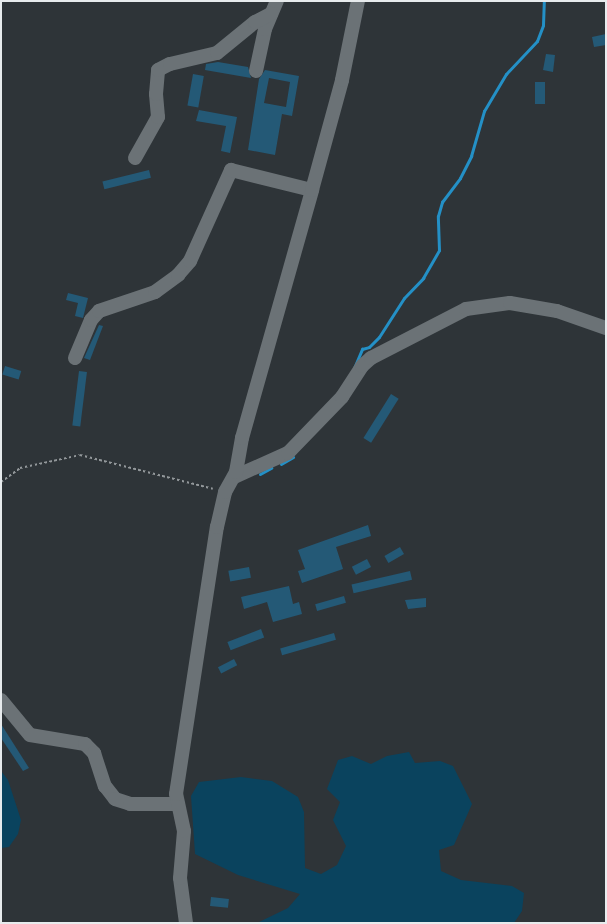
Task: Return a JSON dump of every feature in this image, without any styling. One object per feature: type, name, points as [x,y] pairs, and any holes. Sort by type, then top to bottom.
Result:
[{"type":"street","points":[[186,923],[180,878],[184,831],[176,804],[217,527],[225,492],[234,477],[342,80],[358,1]]},
{"type":"street","points":[[256,71],[274,8]]},
{"type":"street","points":[[135,158],[158,117],[156,94],[158,70],[170,64],[217,53],[274,8]]},
{"type":"street","points":[[76,358],[91,320],[99,311],[150,294],[178,275],[190,261],[231,170],[312,190]]},
{"type":"street","points":[[234,477],[288,453],[342,397],[362,366],[372,358],[466,309],[489,304],[518,304],[557,311],[606,328]]},
{"type":"street","points":[[1,700],[30,735],[85,744],[94,754],[105,786],[115,799],[130,804],[176,804]]},
{"type":"path","points":[[1,482],[20,468],[80,455],[225,492]]},
{"type":"shaded area","points":[[409,752],[415,763],[440,761],[453,766],[472,804],[454,845],[439,850],[441,871],[461,880],[512,886],[524,893],[522,911],[514,923],[257,923],[288,908],[300,894],[238,875],[195,854],[191,796],[199,782],[241,777],[272,781],[298,797],[304,812],[305,868],[321,874],[337,865],[346,846],[333,820],[340,802],[327,789],[338,760],[352,756],[371,764],[387,756]]},
{"type":"shaded area","points":[[1,771],[8,780],[21,820],[18,834],[9,847],[1,848]]},
{"type":"building","points":[[606,34],[606,45],[594,47],[592,37]]},
{"type":"building","points":[[546,54],[555,55],[553,72],[543,70]]},
{"type":"building","points":[[218,62],[248,67],[251,78],[205,70],[206,64]]},
{"type":"building","points":[[265,70],[299,76],[292,116],[282,114],[275,155],[248,150],[259,79]],"holes":[[[269,78],[290,82],[286,107],[264,103]]]},
{"type":"building","points":[[193,74],[204,76],[198,107],[187,106]]},
{"type":"building","points":[[535,82],[545,82],[545,104],[535,104]]},
{"type":"building","points":[[199,110],[237,117],[230,153],[221,151],[226,126],[196,121]]},
{"type":"building","points":[[149,170],[151,178],[104,189],[102,182]]},
{"type":"building","points":[[68,293],[88,298],[83,318],[75,316],[78,303],[66,300]]},
{"type":"building","points":[[99,325],[103,326],[90,360],[84,358]]},
{"type":"building","points":[[5,366],[21,371],[19,380],[2,375]]},
{"type":"building","points":[[79,371],[87,372],[80,427],[72,426]]},
{"type":"building","points":[[391,394],[399,399],[371,443],[363,438]]},
{"type":"building","points":[[368,525],[371,536],[336,547],[343,569],[302,583],[298,571],[305,569],[298,550]]},
{"type":"building","points":[[400,547],[404,554],[388,563],[384,556]]},
{"type":"building","points":[[367,559],[371,567],[356,575],[352,567]]},
{"type":"building","points":[[249,567],[251,578],[230,581],[228,571]]},
{"type":"building","points":[[410,571],[412,580],[354,593],[352,584]]},
{"type":"building","points":[[289,586],[293,604],[299,602],[302,614],[273,622],[267,602],[244,609],[241,597]]},
{"type":"building","points":[[344,596],[346,603],[317,611],[315,604]]},
{"type":"building","points":[[426,598],[426,607],[408,609],[405,600]]},
{"type":"building","points":[[261,629],[264,637],[231,650],[227,642]]},
{"type":"building","points":[[334,633],[336,640],[282,655],[280,648]]},
{"type":"building","points":[[234,659],[237,665],[221,673],[218,667]]},
{"type":"building","points":[[1,724],[29,768],[23,771],[1,738]]},
{"type":"building","points":[[211,897],[229,899],[228,908],[210,906]]},
{"type":"waterway","points":[[354,368],[362,349],[369,347],[379,337],[404,298],[423,278],[439,250],[438,216],[442,202],[460,178],[471,156],[484,111],[506,74],[537,41],[543,25],[544,1]]},
{"type":"waterway","points":[[281,464],[293,457]]},
{"type":"waterway","points":[[260,474],[271,468]]}]
